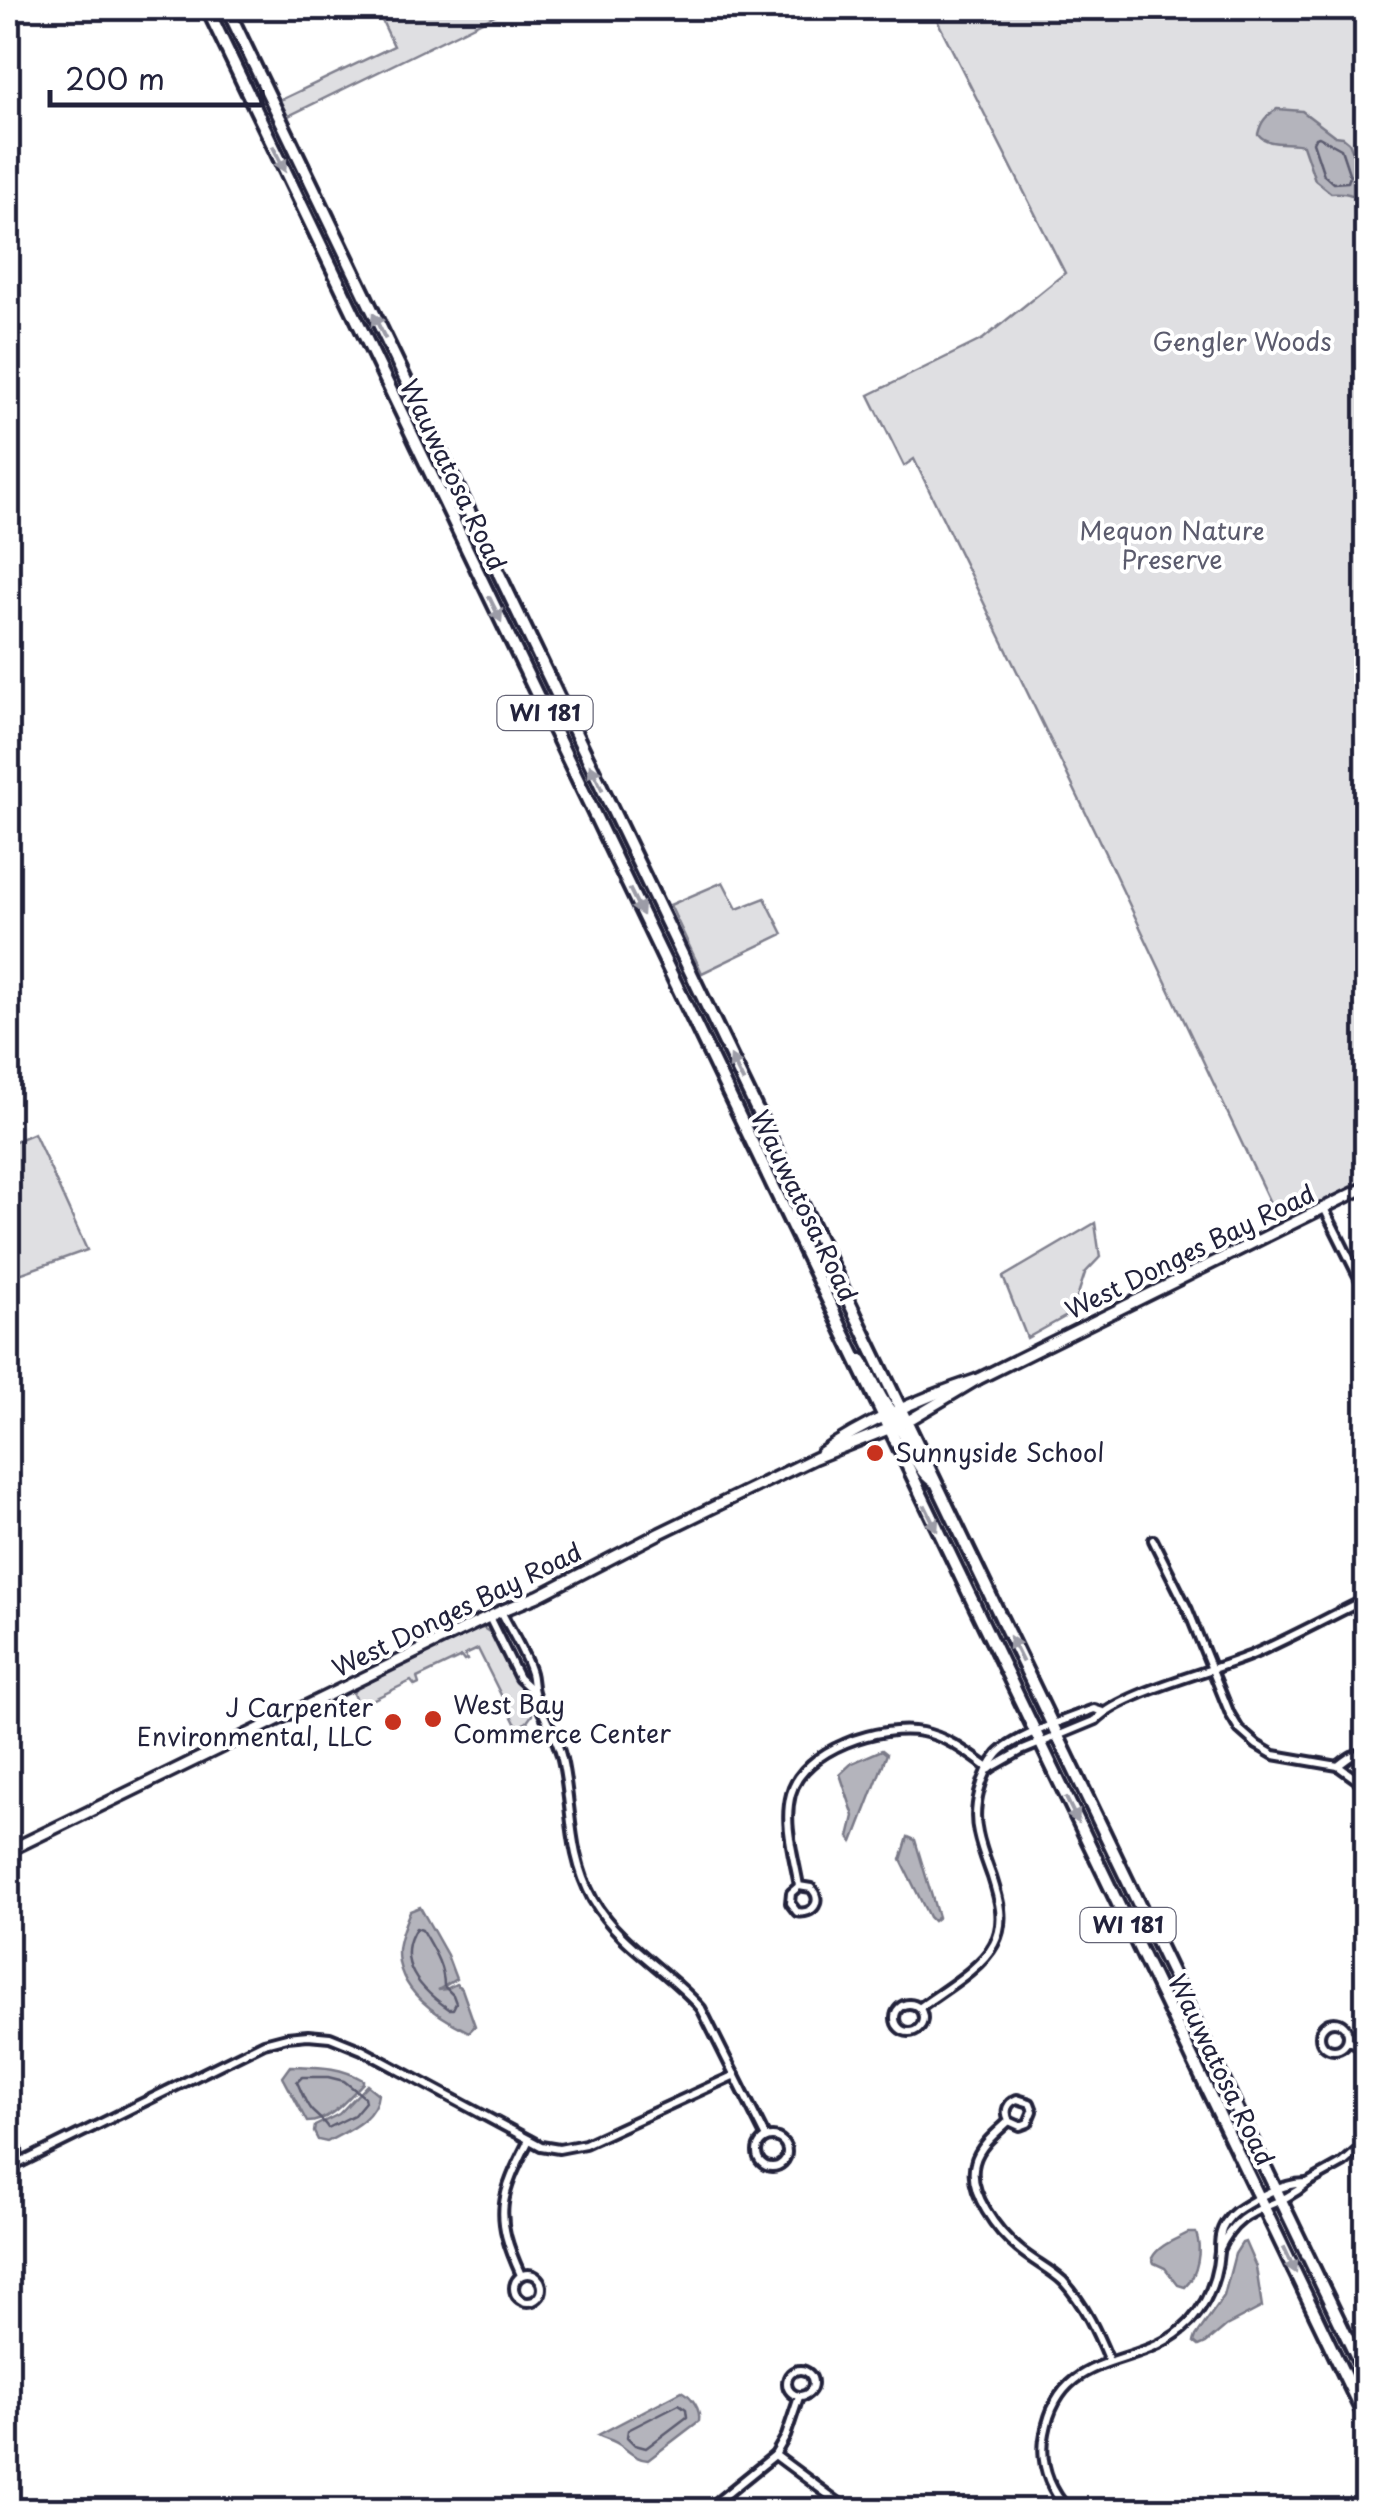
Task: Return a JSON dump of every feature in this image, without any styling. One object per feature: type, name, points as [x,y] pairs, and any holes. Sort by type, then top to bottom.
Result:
[{"type":"main road","name":"Wauwatosa Road","points":[[207,8],[849,1346],[892,1414]]},
{"type":"main road","name":"Wauwatosa Road","points":[[227,8],[898,1426],[1038,1739],[1366,2420]]},
{"type":"main road","points":[[892,1414],[898,1426]]},
{"type":"main road","name":"Wauwatosa Road","points":[[898,1426],[936,1483],[1366,2377]]},
{"type":"street","name":"West Donges Bay Road","points":[[8,1851],[489,1616],[538,1596],[660,1532],[815,1458],[898,1426],[978,1379],[1366,1188]]},
{"type":"street","points":[[1324,1208],[1366,1292]]},
{"type":"street","name":"West Donges Bay Road","points":[[815,1458],[838,1441],[892,1414],[978,1379]]},
{"type":"street","points":[[1153,1540],[1240,1729],[1274,1756],[1338,1766],[1356,1779],[1366,1778]]},
{"type":"street","points":[[919,2008],[976,1965],[988,1953],[1000,1930],[998,1896],[976,1818],[979,1793],[1003,1750],[1022,1738],[1038,1739],[1096,1720],[1103,1712],[1138,1696],[1254,1654],[1366,1599]]},
{"type":"street","points":[[500,1611],[531,1672],[534,1692],[559,1746],[576,1860],[593,1900],[612,1928],[701,2008],[766,2138]]},
{"type":"street","points":[[489,1616],[519,1678],[534,1692]]},
{"type":"street","points":[[799,1886],[789,1807],[792,1790],[803,1772],[819,1759],[863,1736],[901,1730],[924,1732],[945,1740],[990,1768]]},
{"type":"street","points":[[1338,1766],[1352,1755],[1366,1754]]},
{"type":"street","points":[[799,1886],[811,1888],[816,1894],[816,1903],[809,1912],[797,1912],[790,1903],[791,1893],[799,1886]]},
{"type":"street","points":[[910,2004],[919,2008],[923,2018],[920,2026],[914,2031],[902,2030],[896,2018],[900,2008],[910,2004]]},
{"type":"street","points":[[1338,2022],[1348,2031],[1348,2040],[1338,2050],[1328,2049],[1320,2032],[1325,2024],[1338,2022]]},
{"type":"street","points":[[8,2169],[264,2043],[287,2037],[330,2037],[362,2050],[529,2140],[558,2149],[585,2144],[735,2075]]},
{"type":"street","points":[[1348,2040],[1366,2049]]},
{"type":"street","points":[[1017,2099],[1030,2103],[1033,2116],[1028,2123],[1016,2126],[1009,2121],[1006,2112],[1010,2104],[1017,2099]]},
{"type":"street","points":[[1009,2121],[988,2142],[975,2163],[980,2198],[1003,2236],[1059,2277],[1076,2297],[1088,2314],[1109,2362]]},
{"type":"street","points":[[8,2129],[17,2149],[18,2164]]},
{"type":"street","points":[[766,2138],[779,2139],[786,2146],[786,2156],[777,2166],[763,2164],[758,2156],[758,2146],[766,2138]]},
{"type":"street","points":[[521,2275],[507,2237],[504,2203],[506,2188],[529,2140]]},
{"type":"street","points":[[1068,2510],[1046,2475],[1042,2448],[1054,2402],[1064,2388],[1076,2376],[1157,2345],[1190,2322],[1210,2293],[1220,2235],[1237,2210],[1279,2194],[1296,2193],[1366,2143]]},
{"type":"street","points":[[8,2156],[18,2164]]},
{"type":"street","points":[[521,2275],[534,2275],[540,2281],[540,2294],[534,2300],[524,2302],[516,2296],[514,2282],[521,2275]]},
{"type":"street","points":[[707,2510],[775,2455],[799,2397],[810,2392],[813,2383],[802,2370],[790,2374],[786,2382],[791,2394],[799,2397]]},
{"type":"street","points":[[775,2455],[851,2510],[870,2510]]},
{"type":"green space","points":[[376,8],[509,8],[280,120],[272,104],[394,46]]},
{"type":"green space","name":"Mequon Nature Preserve","points":[[931,8],[1366,8],[1366,1182],[1280,1224],[914,459],[904,466],[869,395],[983,339],[1065,273]]},
{"type":"green space","points":[[723,882],[737,909],[765,898],[783,934],[702,973],[670,905]]},
{"type":"green space","points":[[34,1133],[87,1250],[8,1278],[8,1144]]},
{"type":"green space","points":[[1095,1223],[1100,1257],[1085,1273],[1072,1313],[1027,1338],[1003,1277]]},
{"type":"green space","points":[[483,1628],[494,1635],[531,1706],[532,1715],[527,1722],[519,1726],[515,1723],[478,1649],[465,1655],[467,1660],[461,1657],[417,1678],[419,1684],[415,1686],[411,1681],[360,1709],[353,1694],[355,1689]]},
{"type":"water","points":[[1277,109],[1302,111],[1349,142],[1366,184],[1366,209],[1356,197],[1331,193],[1315,180],[1303,145],[1273,142],[1258,134],[1264,119]]},
{"type":"water","points":[[882,1750],[887,1754],[853,1842],[849,1837],[854,1816],[840,1774],[852,1763]]},
{"type":"water","points":[[908,1837],[915,1840],[938,1917],[933,1921],[901,1860]]},
{"type":"water","points":[[420,1907],[456,1979],[438,1990],[456,1984],[462,1989],[475,2026],[469,2032],[432,2010],[404,1978],[399,1965],[400,1940],[410,1911]]},
{"type":"water","points":[[291,2066],[337,2070],[354,2075],[363,2083],[331,2114],[307,2122],[283,2077]]},
{"type":"water","points":[[367,2085],[378,2094],[366,2117],[327,2142],[318,2140],[315,2126],[339,2114]]},
{"type":"water","points":[[1196,2233],[1199,2254],[1196,2269],[1185,2287],[1178,2285],[1152,2258],[1163,2246]]},
{"type":"water","points":[[1245,2242],[1256,2267],[1262,2307],[1199,2346],[1194,2342],[1196,2336],[1224,2296],[1235,2254]]},
{"type":"water","points":[[682,2391],[695,2404],[699,2421],[648,2460],[598,2435]]},
{"type":"place","name":"Sunnyside School","points":[[875,1453]]},
{"type":"place","name":"West Bay Commerce Center","points":[[433,1719]]},
{"type":"place","name":"J Carpenter Environmental, LLC","points":[[393,1722]]},
{"type":"park label","name":"Gengler Woods","points":[[1242,342]]}]
